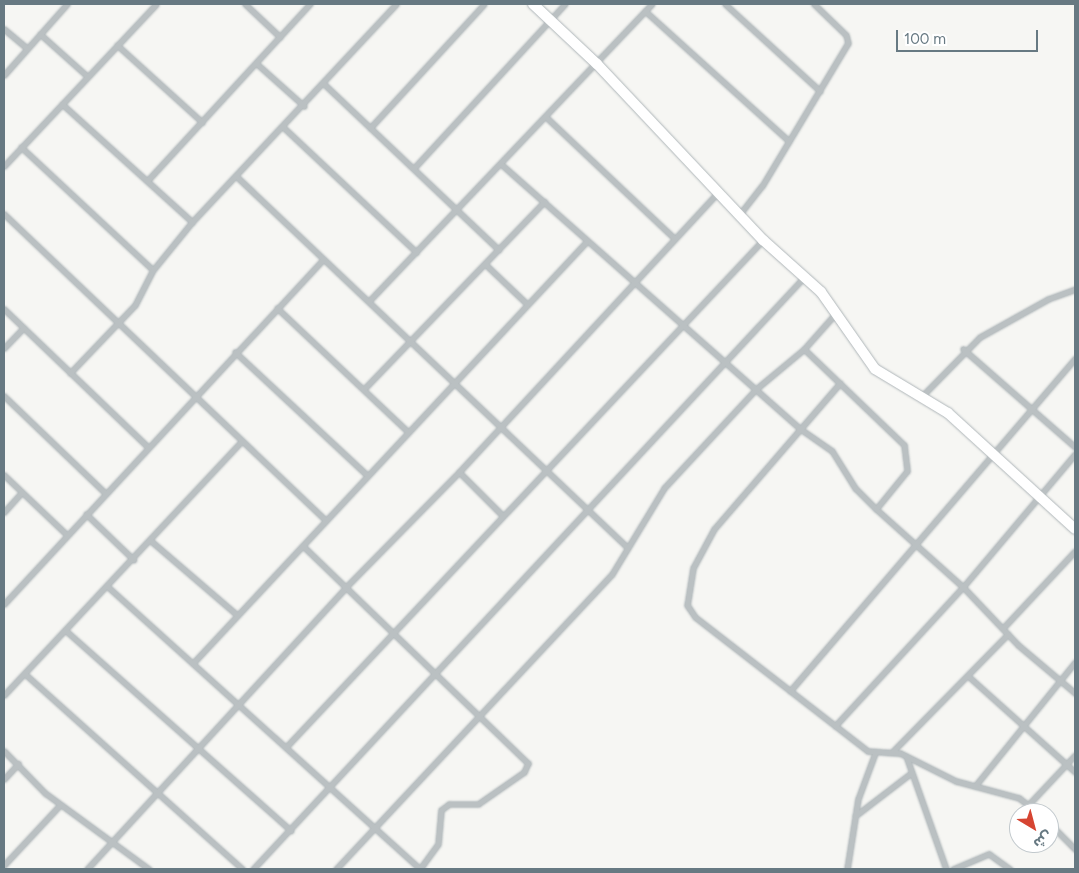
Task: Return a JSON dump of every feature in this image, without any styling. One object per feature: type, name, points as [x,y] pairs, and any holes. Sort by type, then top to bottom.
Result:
[{"type":"street","points":[[4,75],[67,4]]},
{"type":"street","points":[[4,166],[156,4]]},
{"type":"street","points":[[245,4],[280,37]]},
{"type":"street","points":[[147,181],[258,64],[310,4]]},
{"type":"street","points":[[70,374],[135,305],[153,270],[192,222],[304,106],[396,4]]},
{"type":"street","points":[[370,128],[484,4]]},
{"type":"street","points":[[533,4],[597,64],[720,191],[763,240],[805,276],[836,312],[875,369],[948,413],[1075,529]]},
{"type":"street","points":[[414,168],[565,4]]},
{"type":"street","points":[[369,301],[547,118],[652,4]]},
{"type":"street","points":[[725,4],[820,91]]},
{"type":"street","points":[[739,214],[789,141],[820,91],[848,40],[814,4]]},
{"type":"street","points":[[645,11],[789,141]]},
{"type":"street","points":[[4,29],[27,48]]},
{"type":"street","points":[[40,34],[87,76]]},
{"type":"street","points":[[117,45],[202,122]]},
{"type":"street","points":[[258,64],[304,106]]},
{"type":"street","points":[[324,84],[458,209],[499,250]]},
{"type":"street","points":[[62,104],[192,222]]},
{"type":"street","points":[[547,118],[674,238]]},
{"type":"street","points":[[283,128],[416,252]]},
{"type":"street","points":[[21,147],[153,270]]},
{"type":"street","points":[[502,165],[799,428],[832,451],[855,488],[876,509],[918,544],[1008,634],[1075,693]]},
{"type":"street","points":[[236,176],[628,548]]},
{"type":"street","points":[[87,869],[116,842],[344,588],[459,472],[632,281],[720,191]]},
{"type":"street","points":[[364,390],[544,202]]},
{"type":"street","points":[[4,214],[240,443],[325,520]]},
{"type":"street","points":[[286,746],[395,633],[502,515],[763,240]]},
{"type":"street","points":[[194,662],[236,614],[303,546],[366,474],[587,241]]},
{"type":"street","points":[[4,604],[146,445],[323,260]]},
{"type":"street","points":[[485,264],[527,304]]},
{"type":"street","points":[[253,869],[439,674],[727,364],[805,276]]},
{"type":"street","points":[[921,397],[963,349],[1048,299],[1075,289]]},
{"type":"street","points":[[277,308],[407,431]]},
{"type":"street","points":[[4,309],[146,445]]},
{"type":"street","points":[[336,869],[377,828],[612,574],[664,488],[756,389],[804,349],[836,312]]},
{"type":"street","points":[[4,348],[24,328]]},
{"type":"street","points":[[804,349],[897,436],[908,457],[907,471],[876,509]]},
{"type":"street","points":[[963,349],[1075,447]]},
{"type":"street","points":[[235,352],[366,474]]},
{"type":"street","points":[[790,691],[918,544],[1075,358]]},
{"type":"street","points":[[840,383],[799,428],[714,529],[687,588],[687,605],[695,617],[835,726],[875,753],[893,751],[975,786],[1025,803]]},
{"type":"street","points":[[4,396],[104,492]]},
{"type":"street","points":[[4,695],[134,560],[240,443]]},
{"type":"street","points":[[835,726],[963,587],[1075,454]]},
{"type":"street","points":[[459,472],[502,515]]},
{"type":"street","points":[[4,476],[67,535]]},
{"type":"street","points":[[4,512],[21,493]]},
{"type":"street","points":[[86,514],[134,560]]},
{"type":"street","points":[[151,541],[236,614]]},
{"type":"street","points":[[108,587],[194,662],[420,869],[438,844],[440,810],[449,804],[478,804],[527,769],[525,758],[439,674],[344,588],[303,546]]},
{"type":"street","points":[[1003,628],[1075,551]]},
{"type":"street","points":[[65,630],[291,831]]},
{"type":"street","points":[[893,751],[1008,634]]},
{"type":"street","points":[[975,786],[1021,725],[1075,662]]},
{"type":"street","points":[[24,674],[242,869]]},
{"type":"street","points":[[968,676],[1075,772]]},
{"type":"street","points":[[4,751],[60,805],[116,842],[149,869]]},
{"type":"street","points":[[847,869],[855,817],[875,753]]},
{"type":"street","points":[[1029,803],[1075,755]]},
{"type":"street","points":[[906,756],[946,869]]},
{"type":"street","points":[[4,779],[18,764]]},
{"type":"street","points":[[855,817],[911,773]]},
{"type":"street","points":[[4,864],[60,805]]},
{"type":"street","points":[[1059,833],[1075,849]]},
{"type":"street","points":[[953,869],[989,854],[1010,869]]}]
